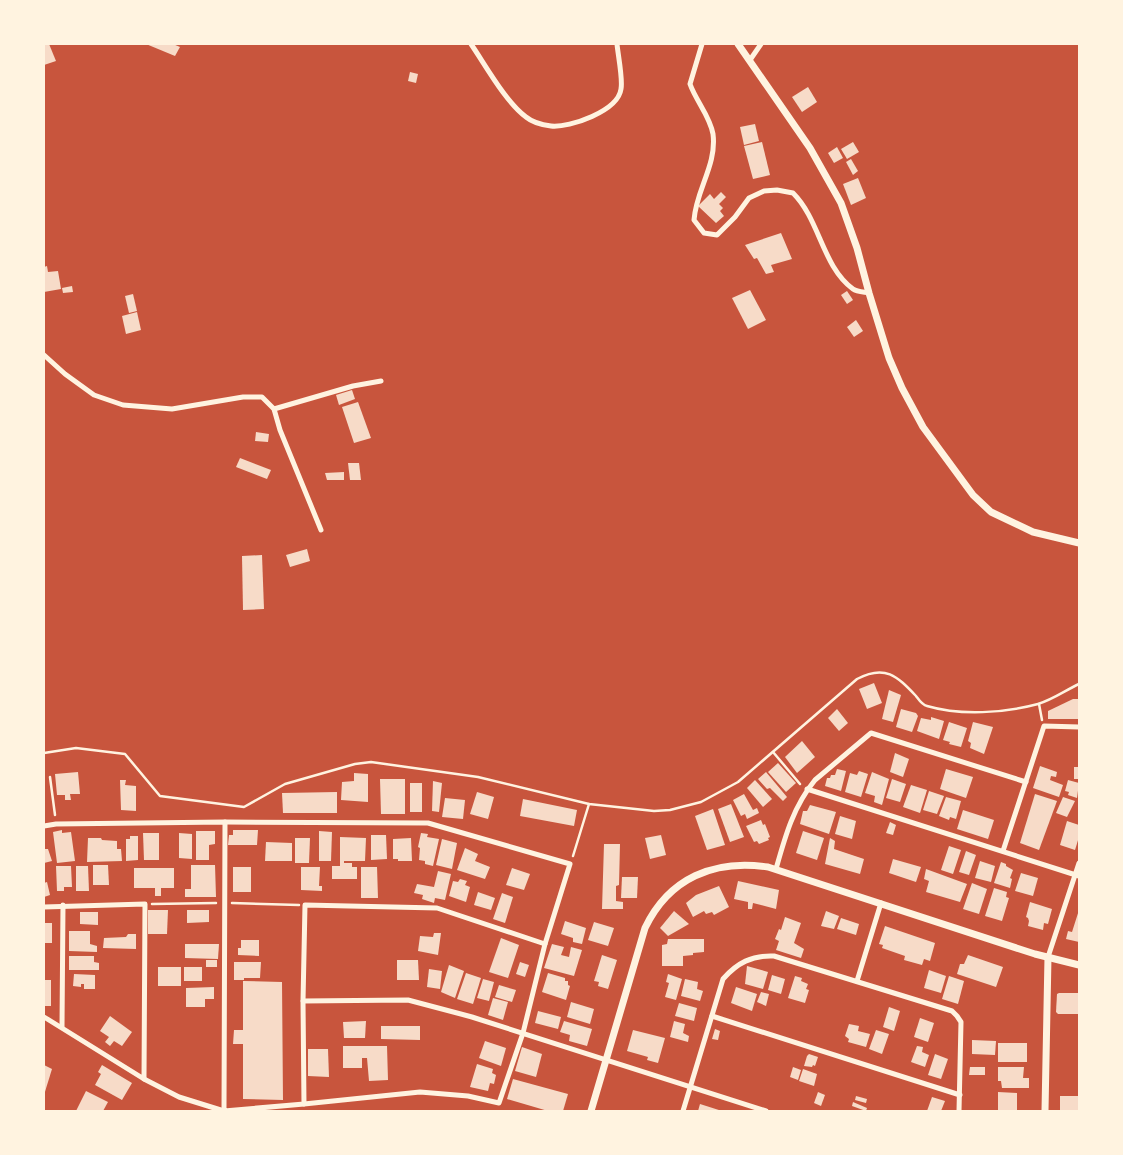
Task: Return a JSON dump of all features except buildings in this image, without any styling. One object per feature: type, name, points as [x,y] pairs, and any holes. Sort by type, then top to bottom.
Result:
[{"type":"street","points":[[471,44],[508,99],[519,111],[527,118],[552,126],[564,126],[592,116],[608,109],[617,98],[621,89],[617,44]]},
{"type":"street","points":[[702,44],[690,84],[713,133],[713,149],[708,174],[695,209],[694,220],[704,233],[717,236],[735,218],[749,198],[764,192],[777,190],[794,193],[807,210],[830,261],[841,277],[855,291],[868,293]]},
{"type":"street","points":[[738,44],[810,148],[840,203],[857,248],[868,293],[889,358],[902,388],[923,427],[973,495],[991,512],[1033,532],[1079,543]]},
{"type":"street","points":[[750,60],[762,44]]},
{"type":"street","points":[[44,355],[65,374],[94,395],[123,405],[172,409],[243,398],[262,397],[274,409],[280,430],[321,530]]},
{"type":"street","points":[[274,409],[353,386],[381,381]]},
{"type":"street","points":[[1003,851],[1044,726],[1079,727]]},
{"type":"street","points":[[776,869],[788,826],[807,790],[815,780],[871,733],[1026,782]]},
{"type":"street","points":[[807,790],[1077,875]]},
{"type":"street","points":[[224,1111],[225,822]]},
{"type":"street","points":[[44,826],[56,824],[225,822],[428,823],[570,864],[545,944],[523,1033],[499,1103],[468,1096],[420,1092],[224,1111],[179,1097],[144,1079],[44,1017]]},
{"type":"street","points":[[1045,1111],[1048,958],[1077,875],[1079,863]]},
{"type":"street","points":[[591,1111],[645,928],[657,906],[685,881],[712,869],[748,864],[776,869],[1048,958],[1079,965]]},
{"type":"street","points":[[857,982],[881,903]]},
{"type":"street","points":[[44,907],[145,904],[144,1079]]},
{"type":"street","points":[[62,1027],[63,905]]},
{"type":"street","points":[[304,1104],[303,1001],[305,905],[437,908],[545,944]]},
{"type":"street","points":[[683,1111],[723,978],[732,968],[753,957],[774,956],[952,1011],[958,1016],[961,1022],[959,1111]]},
{"type":"street","points":[[303,1001],[408,1000],[472,1017],[766,1111]]},
{"type":"street","points":[[712,1016],[960,1095]]},
{"type":"path","points":[[44,753],[76,748],[125,754],[160,796],[244,807],[285,784],[355,764],[371,762],[478,777],[589,804],[654,811],[670,810],[709,799],[738,782],[857,679],[878,672],[893,675],[900,679],[924,706],[990,713],[1039,704],[1079,684]]},
{"type":"path","points":[[1039,704],[1044,726]]},
{"type":"path","points":[[773,752],[807,790]]},
{"type":"path","points":[[50,777],[56,824]]},
{"type":"path","points":[[570,864],[589,804]]},
{"type":"path","points":[[145,904],[226,903],[305,905]]}]
